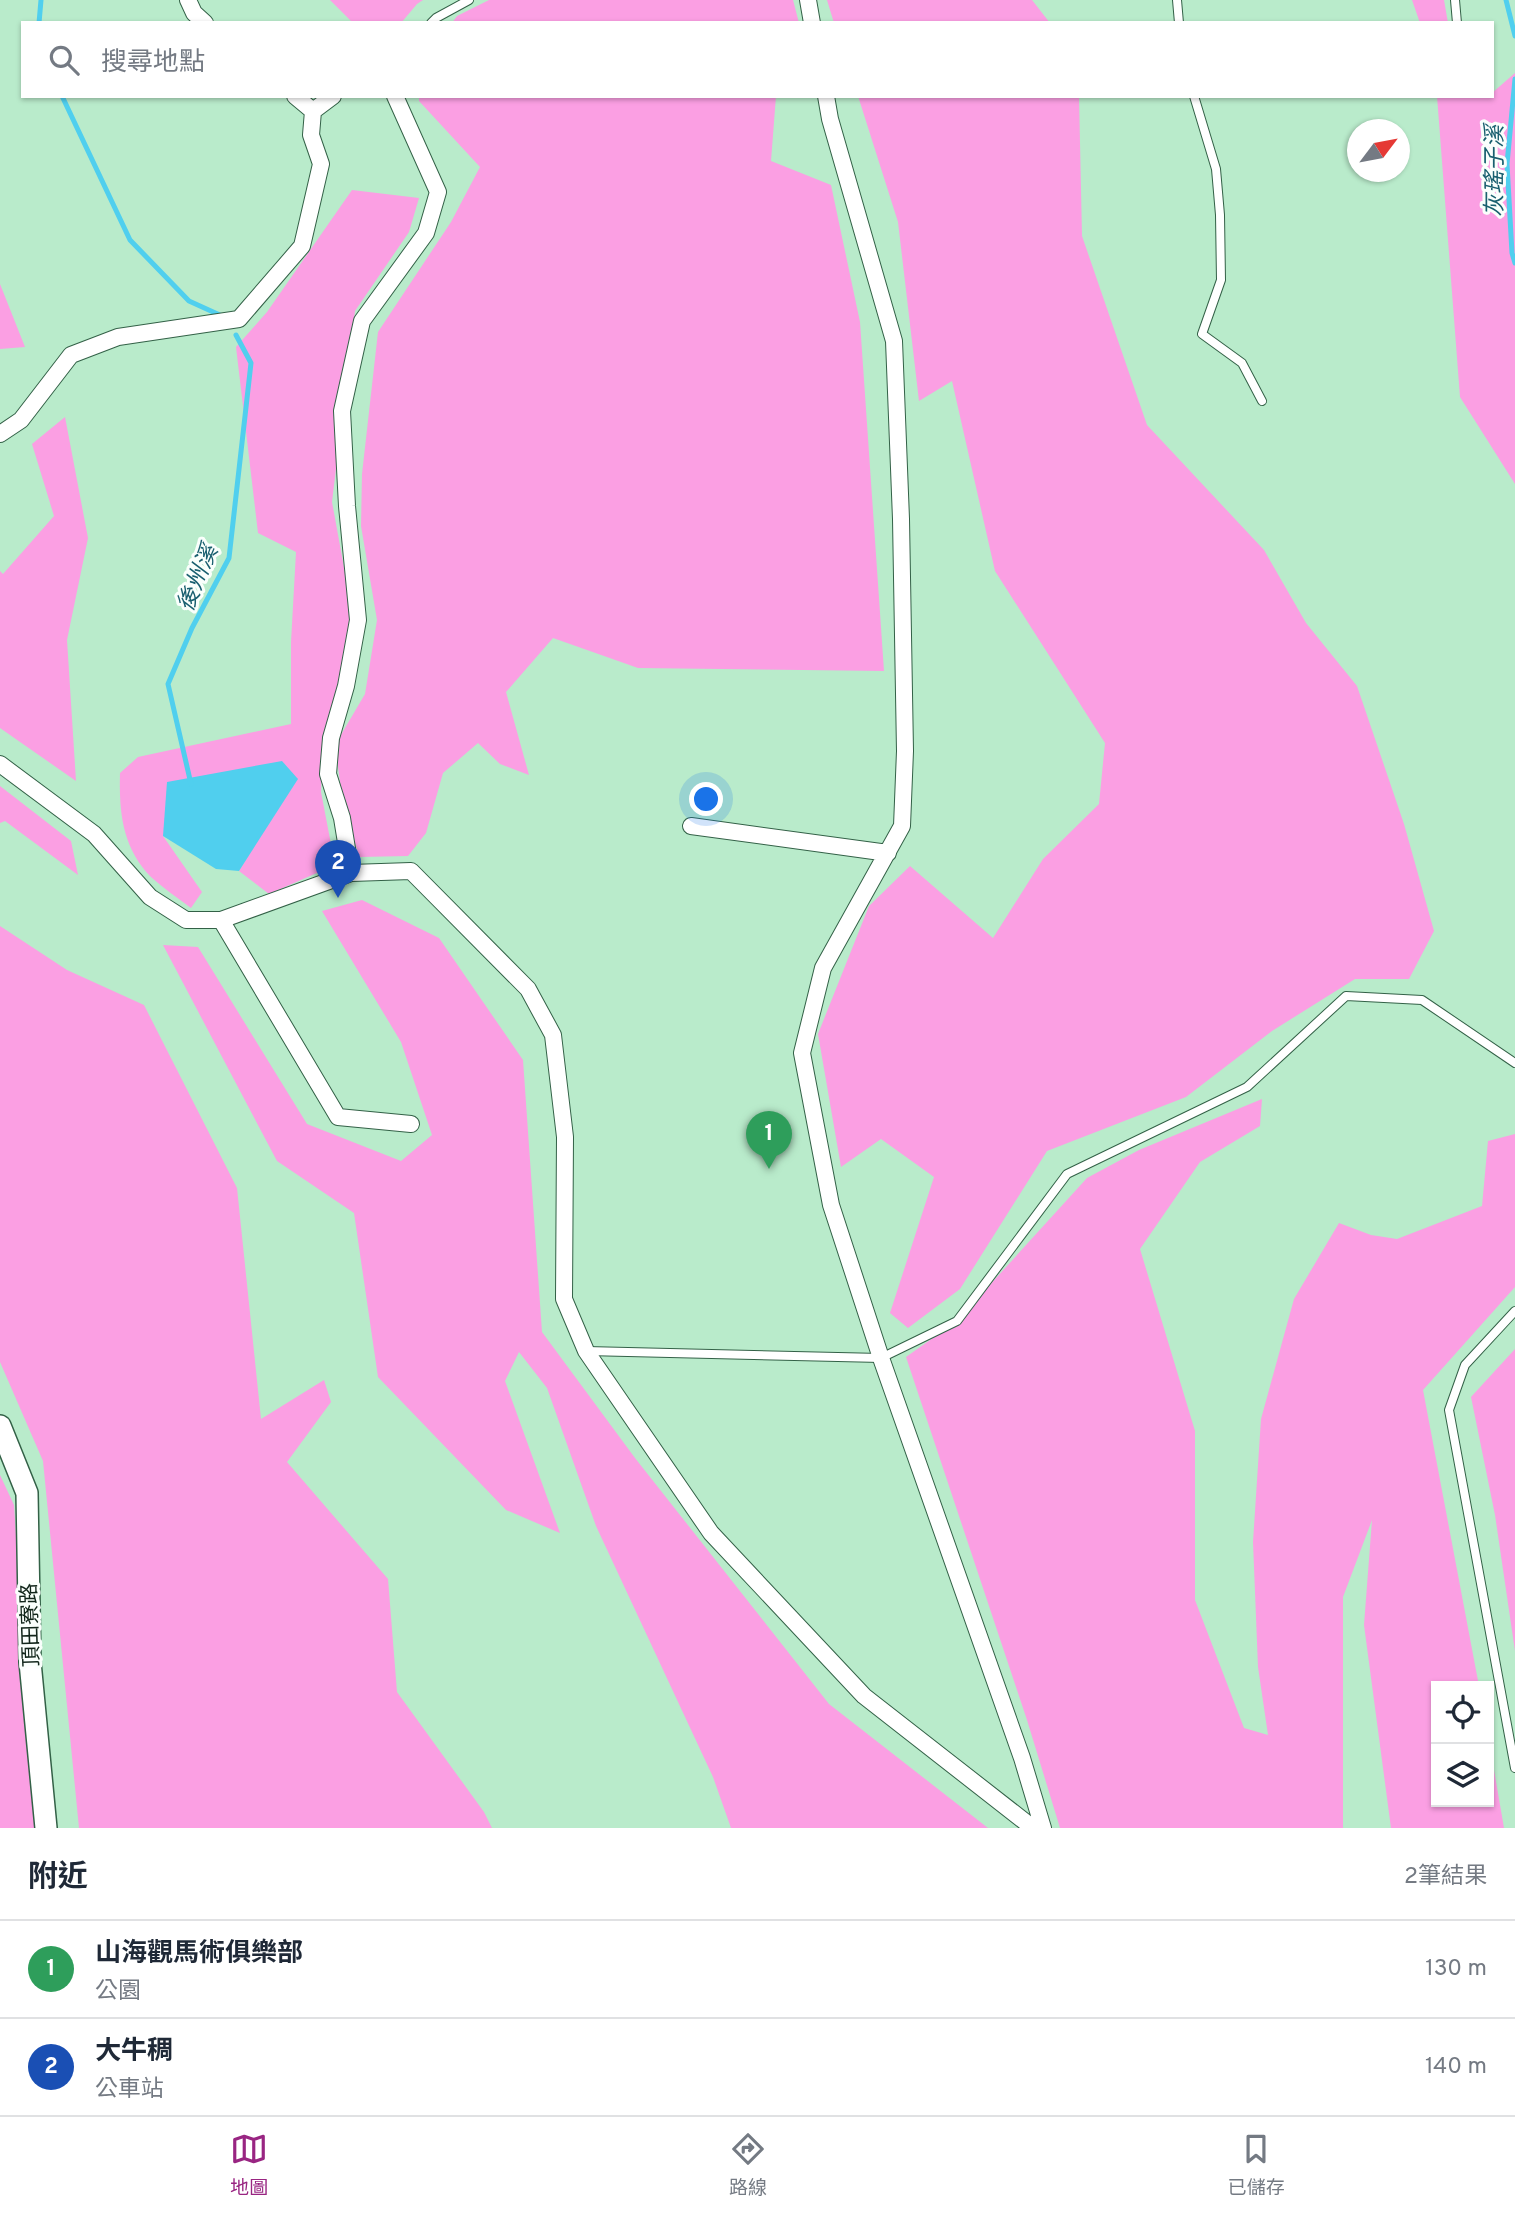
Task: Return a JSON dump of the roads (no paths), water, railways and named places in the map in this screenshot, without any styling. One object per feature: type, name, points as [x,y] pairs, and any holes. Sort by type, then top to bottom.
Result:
[{"type":"street","points":[[188,0],[194,13],[203,21]]},
{"type":"street","points":[[808,0],[812,21]]},
{"type":"street","points":[[297,98],[313,111]]},
{"type":"street","points":[[0,434],[21,420],[71,355],[118,337],[239,319],[302,246],[321,164],[311,135],[313,111],[330,98]]},
{"type":"street","points":[[351,873],[342,818],[328,774],[331,738],[346,686],[358,620],[347,506],[342,411],[362,321],[426,233],[438,192],[396,98]]},
{"type":"street","points":[[826,98],[830,119],[894,341],[901,519],[905,751],[902,826],[823,968],[802,1054],[831,1205],[881,1358],[1022,1758],[1043,1828]]},
{"type":"street","points":[[0,764],[94,834],[149,897],[186,920],[221,920],[351,873],[411,871],[528,989],[553,1035],[565,1137],[564,1300],[586,1351],[711,1533],[864,1696],[1033,1828]]},
{"type":"street","points":[[691,826],[888,853]]},
{"type":"street","points":[[221,920],[338,1117],[411,1124]]},
{"type":"street","name":"頂田寮路","points":[[0,1426],[27,1493],[30,1662],[46,1828]]},
{"type":"lane","points":[[433,21],[469,0]]},
{"type":"lane","points":[[1177,0],[1180,21]]},
{"type":"lane","points":[[1455,0],[1457,21]]},
{"type":"lane","points":[[1195,98],[1216,169],[1220,215],[1221,280],[1202,334],[1242,363],[1262,401]]},
{"type":"lane","points":[[586,1351],[881,1358],[957,1321],[1067,1174],[1247,1087],[1346,996],[1422,1000],[1515,1063]]},
{"type":"lane","points":[[1515,1311],[1465,1365],[1449,1410],[1515,1768]]},
{"type":"water","points":[[282,761],[298,779],[239,871],[216,869],[163,836],[167,782]]},
{"type":"waterway","name":"後州溪","points":[[39,21],[41,0]]},
{"type":"waterway","name":"灰瑤子溪","points":[[1506,0],[1515,36]]},
{"type":"waterway","name":"灰瑤子溪","points":[[1515,79],[1507,164],[1512,253],[1515,263]]},
{"type":"waterway","name":"後州溪","points":[[63,98],[130,240],[189,301],[222,316]]},
{"type":"waterway","name":"後州溪","points":[[191,784],[168,684],[192,628],[229,558],[251,363],[236,335]]},
{"type":"place","name":"大牛稠","points":[[338,898]]},
{"type":"place","name":"山海觀馬術俱樂部","points":[[769,1169]]}]
